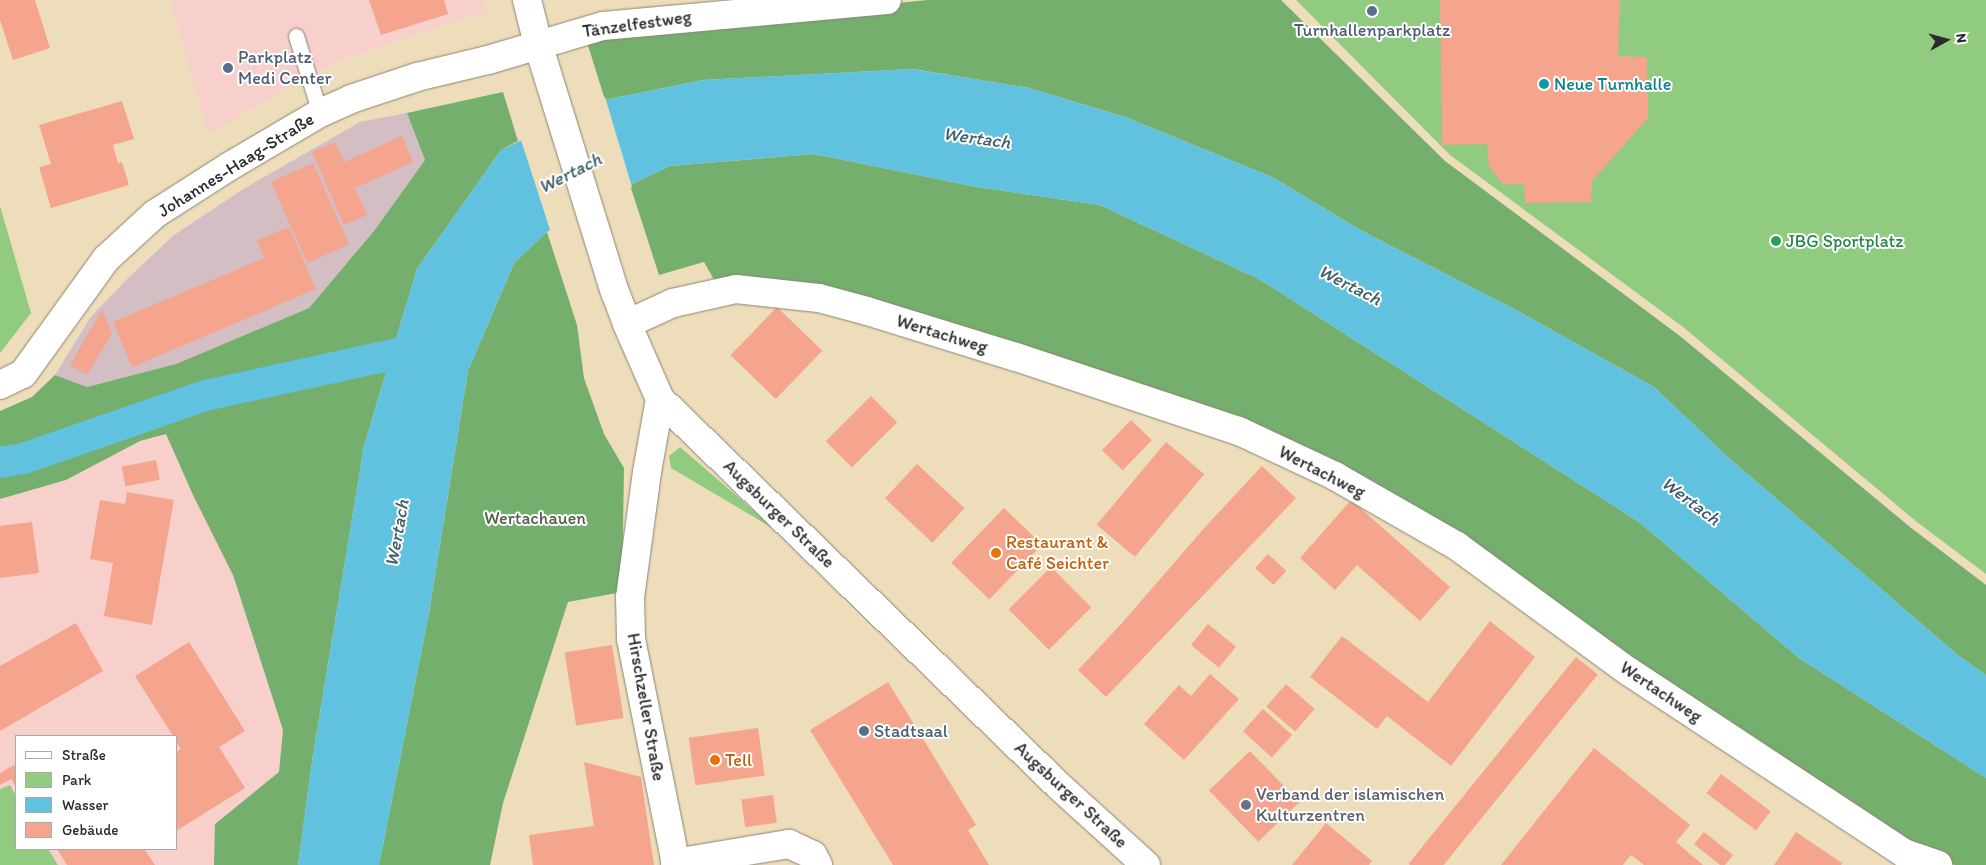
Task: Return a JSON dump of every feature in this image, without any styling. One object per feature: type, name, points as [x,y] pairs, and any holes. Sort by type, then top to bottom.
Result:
[{"type":"street","name":"Augsburger Straße","points":[[527,0],[538,44],[615,292],[660,399],[1060,787],[1146,865]]},
{"type":"street","name":"Tänzelfestweg","points":[[538,44],[617,24],[887,0]]},
{"type":"street","name":"Johannes-Haag-Straße","points":[[0,385],[23,374],[106,259],[155,214],[230,166],[320,113],[351,99],[417,77],[488,60],[538,44]]},
{"type":"street","name":"Wertachweg","points":[[627,324],[673,303],[736,289],[819,298],[1016,357],[1239,431],[1335,476],[1457,546],[1628,671],[1904,854],[1938,865]]},
{"type":"street","name":"Hirschzeller Straße","points":[[660,399],[647,472],[630,597],[631,639],[676,864]]},
{"type":"street","points":[[676,864],[789,844],[812,855],[818,865]]},
{"type":"lane","points":[[296,36],[320,113]]},
{"type":"shaded area","points":[[170,0],[483,0],[486,11],[342,60],[305,78],[208,134]]},
{"type":"shaded area","points":[[407,113],[425,160],[374,231],[309,308],[176,364],[87,387],[55,375],[90,318],[128,278],[174,235],[245,188],[360,122]]},
{"type":"shaded area","points":[[324,396],[267,865],[0,865],[0,475]]},
{"type":"green space","points":[[928,0],[1281,0],[1445,161],[1680,336],[1910,527],[1986,585],[1986,675],[1959,656],[1730,459],[1654,387],[1516,310],[1362,231],[1272,177],[1125,117],[1029,88],[913,69],[703,80],[605,100],[587,42],[673,25]]},
{"type":"green space","name":"JBG Sportplatz","points":[[1296,0],[1986,0],[1986,574],[1917,522],[1683,327],[1450,155]]},
{"type":"green space","points":[[503,92],[518,141],[501,150],[417,269],[364,446],[313,755],[298,865],[214,865],[215,824],[279,772],[283,730],[233,575],[193,495],[166,434],[140,441],[66,480],[0,499],[0,411],[32,397],[55,375],[87,387],[176,364],[309,308],[374,231],[425,160],[407,113]]},
{"type":"green space","points":[[814,154],[977,187],[1100,205],[1259,279],[1639,522],[1799,658],[1986,778],[1986,865],[1955,865],[1906,848],[1241,423],[716,283],[704,262],[659,275],[630,185],[670,166]]},
{"type":"green space","points":[[0,206],[31,313],[0,353]]},
{"type":"green space","name":"Wertachauen","points":[[547,232],[577,325],[584,378],[604,434],[624,468],[622,592],[568,602],[503,803],[490,865],[379,865],[429,613],[468,371],[514,263]]},
{"type":"green space","points":[[680,447],[776,530],[671,468],[669,456]]},
{"type":"green space","points":[[10,785],[15,794],[15,850],[49,850],[58,865],[0,865],[0,789]]},
{"type":"water","name":"Wertach","points":[[912,69],[1029,88],[1125,117],[1272,177],[1362,231],[1516,310],[1654,387],[1730,459],[1959,656],[1986,675],[1986,778],[1799,658],[1639,522],[1259,279],[1100,205],[977,187],[814,154],[670,166],[630,185],[547,232],[514,263],[468,371],[429,613],[379,865],[298,865],[313,755],[364,446],[417,269],[501,150],[605,100],[703,80]]},
{"type":"pier","points":[[605,97],[632,187],[551,233],[520,137]]},
{"type":"building","points":[[0,0],[35,0],[50,48],[13,60],[0,20]]},
{"type":"building","points":[[369,0],[444,0],[448,14],[381,35]]},
{"type":"building","name":"Neue Turnhalle","points":[[1440,0],[1620,0],[1618,56],[1647,57],[1648,118],[1592,181],[1591,202],[1525,203],[1524,184],[1503,184],[1489,167],[1487,144],[1442,145]]},
{"type":"building","points":[[122,101],[134,139],[113,145],[118,163],[122,162],[129,185],[51,208],[39,167],[51,164],[39,125]]},
{"type":"building","points":[[402,136],[413,162],[355,188],[367,215],[344,225],[312,152],[335,142],[344,162]]},
{"type":"building","points":[[313,163],[349,244],[307,263],[271,182]]},
{"type":"building","points":[[289,227],[316,289],[132,367],[113,322],[264,258],[257,240]]},
{"type":"building","points":[[777,307],[822,351],[776,399],[730,355]]},
{"type":"building","points":[[102,310],[112,334],[87,375],[70,365]]},
{"type":"building","points":[[871,396],[897,422],[852,467],[826,441]]},
{"type":"building","points":[[1131,420],[1152,440],[1123,470],[1102,450]]},
{"type":"building","points":[[1166,442],[1204,474],[1135,557],[1097,525]]},
{"type":"building","points":[[156,460],[160,480],[125,486],[122,467]]},
{"type":"building","points":[[917,464],[965,508],[932,543],[885,498]]},
{"type":"building","points":[[1262,466],[1296,498],[1106,697],[1078,670]]},
{"type":"building","points":[[127,492],[174,500],[152,625],[104,616],[113,563],[90,559],[100,500],[125,504]]},
{"type":"building","points":[[1351,500],[1450,587],[1420,621],[1357,565],[1335,590],[1300,558]]},
{"type":"building","name":"Restaurant & Café Seichter","points":[[1004,508],[1042,545],[989,599],[951,563]]},
{"type":"building","points":[[32,522],[39,573],[0,578],[0,526]]},
{"type":"building","points":[[1268,554],[1286,571],[1273,585],[1255,568]]},
{"type":"building","points":[[1051,567],[1091,607],[1049,650],[1009,609]]},
{"type":"building","points":[[1490,621],[1535,657],[1451,766],[1387,716],[1377,729],[1310,677],[1342,636],[1428,702]]},
{"type":"building","points":[[76,623],[103,671],[0,731],[0,666]]},
{"type":"building","points":[[1208,624],[1236,647],[1219,668],[1191,645]]},
{"type":"building","points":[[189,642],[245,731],[219,747],[245,788],[178,830],[178,751],[181,749],[178,745],[178,735],[172,735],[135,676]]},
{"type":"building","points":[[612,645],[624,718],[576,726],[565,653]]},
{"type":"building","points":[[1576,657],[1598,675],[1444,865],[1409,864]]},
{"type":"building","points":[[1210,674],[1239,699],[1184,760],[1144,724],[1179,685],[1191,696]]},
{"type":"building","points":[[888,682],[976,825],[968,830],[989,865],[893,865],[810,730]]},
{"type":"building","points":[[1286,684],[1315,709],[1295,732],[1266,707]]},
{"type":"building","points":[[1263,709],[1292,735],[1272,757],[1243,731]]},
{"type":"building","points":[[758,728],[765,776],[695,785],[689,738]]},
{"type":"building","points":[[1594,748],[1690,825],[1676,842],[1703,865],[1644,865],[1631,855],[1623,865],[1501,865]]},
{"type":"building","points":[[1250,751],[1299,802],[1258,842],[1209,791]]},
{"type":"building","points":[[584,762],[641,777],[654,865],[533,865],[529,835],[594,826]]},
{"type":"building","points":[[15,765],[15,785],[11,779],[0,785],[0,773]]},
{"type":"building","points":[[1721,774],[1771,811],[1756,830],[1707,793]]},
{"type":"building","points":[[773,795],[777,823],[745,827],[741,799]]},
{"type":"building","points":[[1326,823],[1372,861],[1369,865],[1292,865]]},
{"type":"building","points":[[1704,832],[1733,855],[1725,865],[1720,865],[1694,844]]},
{"type":"building","points":[[1796,832],[1842,863],[1841,865],[1774,865]]},
{"type":"building","points":[[58,850],[145,850],[155,865],[67,865]]},
{"type":"waterway","points":[[0,462],[23,458],[205,395],[429,346]]},
{"type":"place","name":"Turnhallenparkplatz","points":[[1372,11]]},
{"type":"place","name":"Parkplatz Medi Center","points":[[228,68]]},
{"type":"place","name":"Neue Turnhalle","points":[[1544,84]]},
{"type":"place","name":"JBG Sportplatz","points":[[1776,241]]},
{"type":"place","name":"Restaurant & Café Seichter","points":[[996,553]]},
{"type":"place","name":"Stadtsaal","points":[[864,731]]},
{"type":"place","name":"Tell","points":[[715,760]]},
{"type":"place","name":"Verband der islamischen Kulturzentren","points":[[1246,805]]}]
